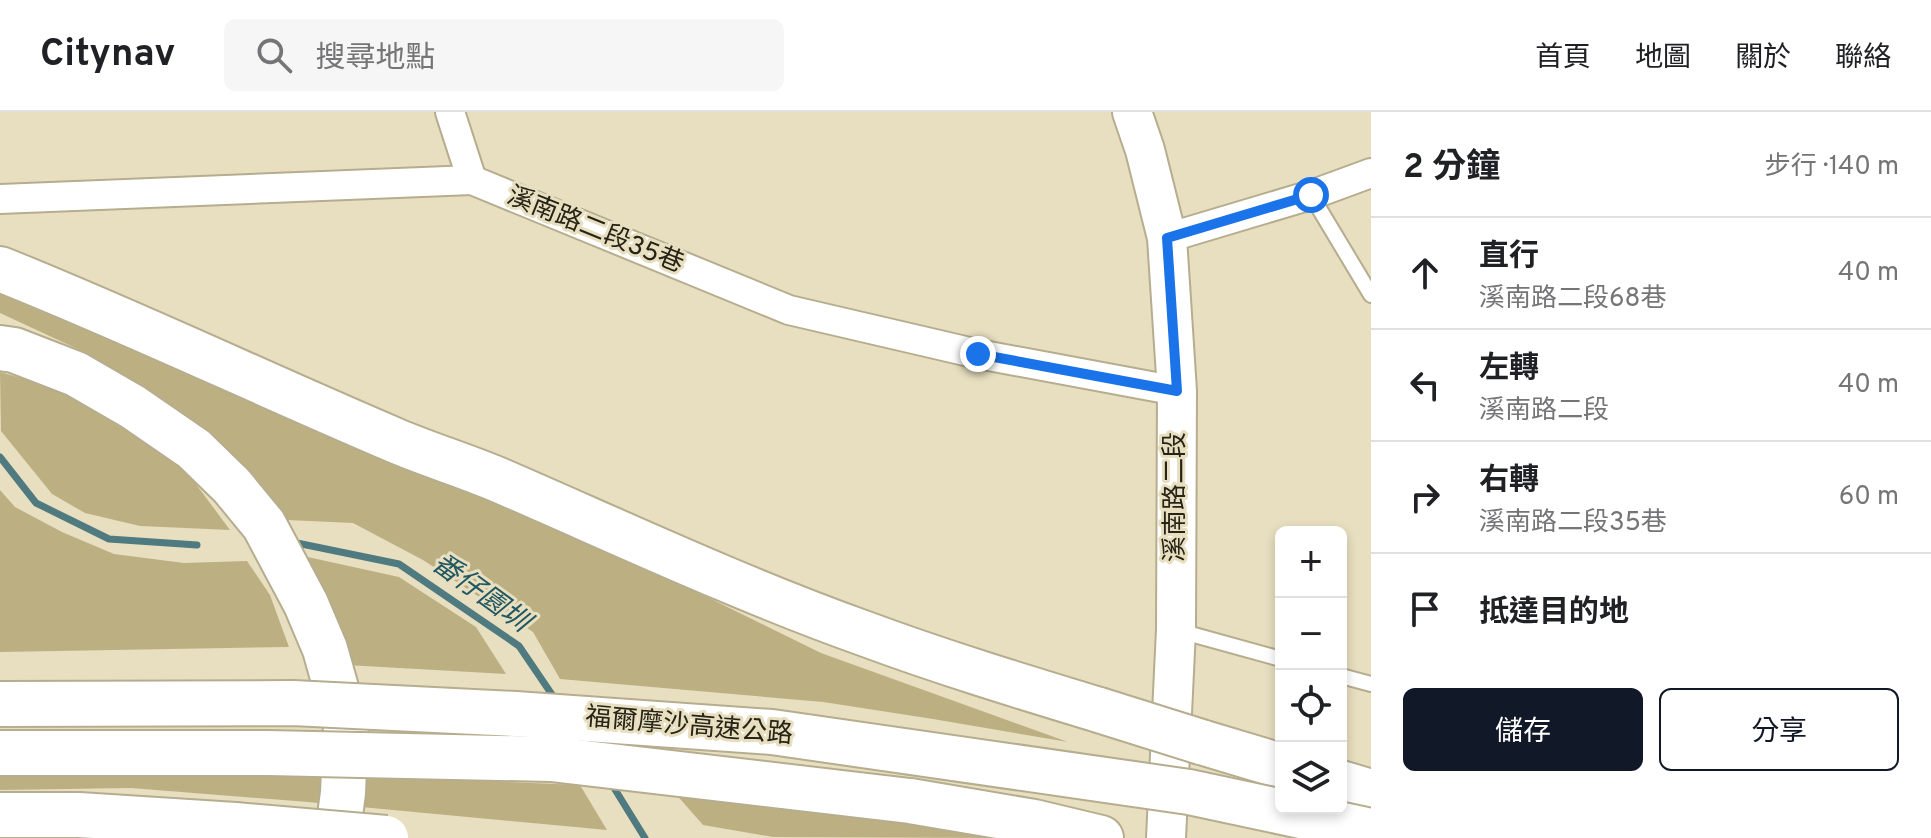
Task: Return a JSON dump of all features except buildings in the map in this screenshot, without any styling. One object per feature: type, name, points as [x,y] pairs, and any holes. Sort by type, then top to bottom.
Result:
[{"type":"highway","points":[[0,269],[97,308],[395,440],[861,633],[1275,764]]},
{"type":"highway","points":[[7,349],[76,374],[133,407],[194,449],[232,486],[264,525],[306,604],[325,649],[346,724],[343,793],[337,838]]},
{"type":"highway","name":"福爾摩沙高速公路","points":[[0,704],[293,703],[516,714],[772,732],[1189,792],[1371,831]]},
{"type":"highway","name":"福爾摩沙高速公路","points":[[0,753],[268,753],[551,759],[910,801],[1034,822],[1101,838]]},
{"type":"highway","points":[[1347,785],[1371,792]]},
{"type":"highway","points":[[0,815],[79,815],[386,838]]},
{"type":"main road","name":"溪南路二段","points":[[1132,112],[1167,238],[1177,391],[1176,630],[1166,838]]},
{"type":"street","points":[[450,112],[472,180]]},
{"type":"street","points":[[1167,238],[1311,195],[1371,173]]},
{"type":"street","name":"溪南路二段35巷","points":[[0,199],[472,180],[789,310],[978,354],[1177,391]]},
{"type":"lane","points":[[1311,195],[1371,295]]},
{"type":"lane","points":[[1176,630],[1275,657]]},
{"type":"lane","points":[[1347,678],[1371,684]]},
{"type":"shaded area","points":[[0,286],[595,542],[821,653],[1068,742],[823,702],[560,679],[533,632],[423,560],[353,523],[287,520],[201,436],[84,352],[0,313]]},
{"type":"shaded area","points":[[0,372],[69,392],[153,446],[190,476],[230,530],[140,526],[85,513],[52,494],[1,431]]},
{"type":"shaded area","points":[[0,490],[15,507],[62,532],[114,554],[184,563],[247,561],[270,595],[289,647],[0,652]]},
{"type":"shaded area","points":[[294,554],[399,577],[476,627],[506,674],[346,665]]},
{"type":"shaded area","points":[[0,770],[317,774],[580,785],[607,830],[131,788],[0,790]]},
{"type":"shaded area","points":[[674,792],[909,817],[1002,838],[773,837],[703,825]]},
{"type":"waterway","name":"番仔園圳","points":[[0,457],[36,503],[109,539],[197,545]]},
{"type":"waterway","name":"番仔園圳","points":[[292,542],[399,564],[519,646],[555,699]]},
{"type":"waterway","name":"番仔園圳","points":[[611,783],[645,838]]},
{"type":"route","points":[[978,354],[1177,391],[1167,238],[1311,195]]}]
